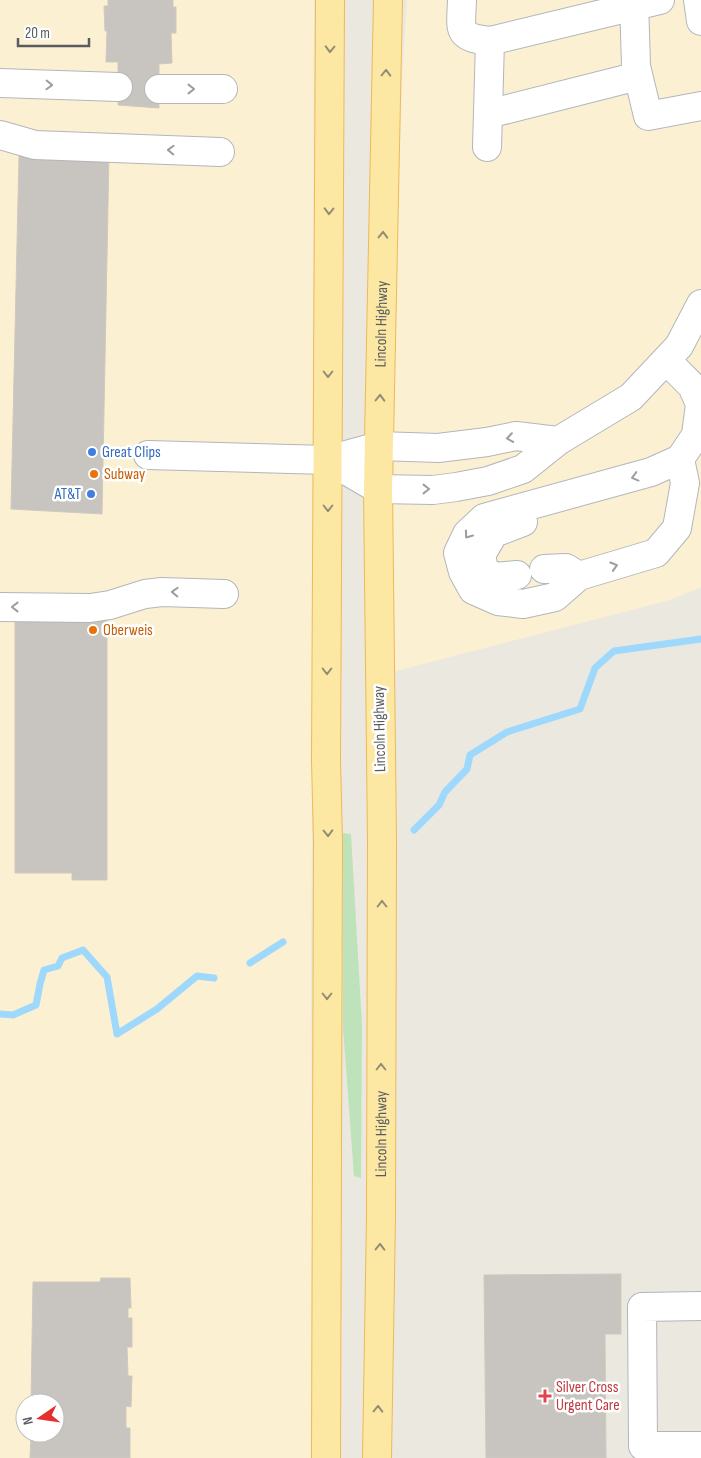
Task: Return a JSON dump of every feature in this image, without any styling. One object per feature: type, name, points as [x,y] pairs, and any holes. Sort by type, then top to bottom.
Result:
[{"type":"main road","points":[[326,1458],[328,851],[326,761],[330,0]]},
{"type":"main road","name":"Lincoln Highway","points":[[377,1458],[381,1217],[382,850],[378,446],[388,0]]},
{"type":"lane","points":[[462,0],[461,25],[463,32],[467,37],[490,42],[633,3],[660,0]]},
{"type":"lane","points":[[698,0],[701,21]]},
{"type":"lane","points":[[633,3],[636,66],[648,116],[701,106]]},
{"type":"lane","points":[[487,147],[490,42]]},
{"type":"lane","points":[[488,114],[638,76]]},
{"type":"lane","points":[[0,84],[118,87]]},
{"type":"lane","points":[[159,89],[223,89]]},
{"type":"lane","points":[[0,135],[35,145],[220,152]]},
{"type":"lane","points":[[328,460],[378,489],[433,490],[456,487],[488,481],[523,470],[558,441],[631,397],[679,346],[698,314]]},
{"type":"lane","points":[[666,360],[692,386],[700,404],[696,435],[680,459],[651,472],[484,518],[467,534],[458,553],[463,572],[473,590],[498,601],[523,604],[556,597],[579,576],[656,553],[677,528],[684,484],[680,459]]},
{"type":"lane","points":[[148,455],[328,460],[378,446],[438,448],[487,442],[516,436],[558,441]]},
{"type":"lane","points":[[517,575],[495,577],[484,570],[481,555],[494,533],[543,514],[573,506],[590,489]]},
{"type":"lane","points":[[544,569],[566,568],[579,576]]},
{"type":"lane","points":[[0,607],[90,608],[110,605],[136,596],[162,592],[224,594]]},
{"type":"lane","points":[[701,1306],[642,1308],[643,1446],[701,1446]]},
{"type":"shaded area","points":[[0,0],[314,0],[311,1458],[0,1458]]},
{"type":"shaded area","points":[[407,0],[701,0],[701,587],[670,600],[392,672],[396,268],[402,79]]},
{"type":"green space","points":[[343,833],[351,834],[362,1025],[361,1178],[354,1176],[343,1028]]},
{"type":"building","points":[[108,0],[173,0],[173,7],[176,7],[176,33],[171,33],[172,63],[159,64],[159,108],[118,105],[118,62],[106,62],[107,31],[105,31],[104,6],[108,6]]},
{"type":"building","points":[[109,154],[102,514],[11,509],[19,155]]},
{"type":"building","points":[[107,613],[107,880],[72,880],[72,873],[15,873],[15,617]]},
{"type":"building","name":"Silver Cross Urgent Care","points":[[621,1274],[621,1334],[605,1334],[606,1458],[486,1458],[484,1275]]},
{"type":"building","points":[[101,1278],[130,1278],[131,1308],[128,1308],[128,1318],[132,1318],[132,1347],[127,1347],[128,1376],[132,1376],[131,1407],[126,1406],[126,1428],[130,1428],[130,1458],[30,1458],[31,1443],[65,1443],[65,1393],[31,1393],[33,1282],[100,1282]]},
{"type":"waterway","points":[[414,830],[439,805],[445,792],[467,769],[470,755],[507,732],[580,709],[595,668],[614,651],[701,639]]},
{"type":"waterway","points":[[250,963],[283,942]]},
{"type":"waterway","points":[[0,1014],[13,1015],[36,1005],[44,970],[58,966],[62,958],[83,950],[107,977],[117,1034],[157,1009],[197,976],[214,978]]},
{"type":"tunnel","points":[[118,87],[159,89]]},
{"type":"place","name":"Great Clips","points":[[92,452]]},
{"type":"place","name":"Subway","points":[[94,474]]},
{"type":"place","name":"AT&T","points":[[91,494]]},
{"type":"place","name":"Oberweis","points":[[93,630]]},
{"type":"place","name":"Silver Cross Urgent Care","points":[[545,1396]]}]
